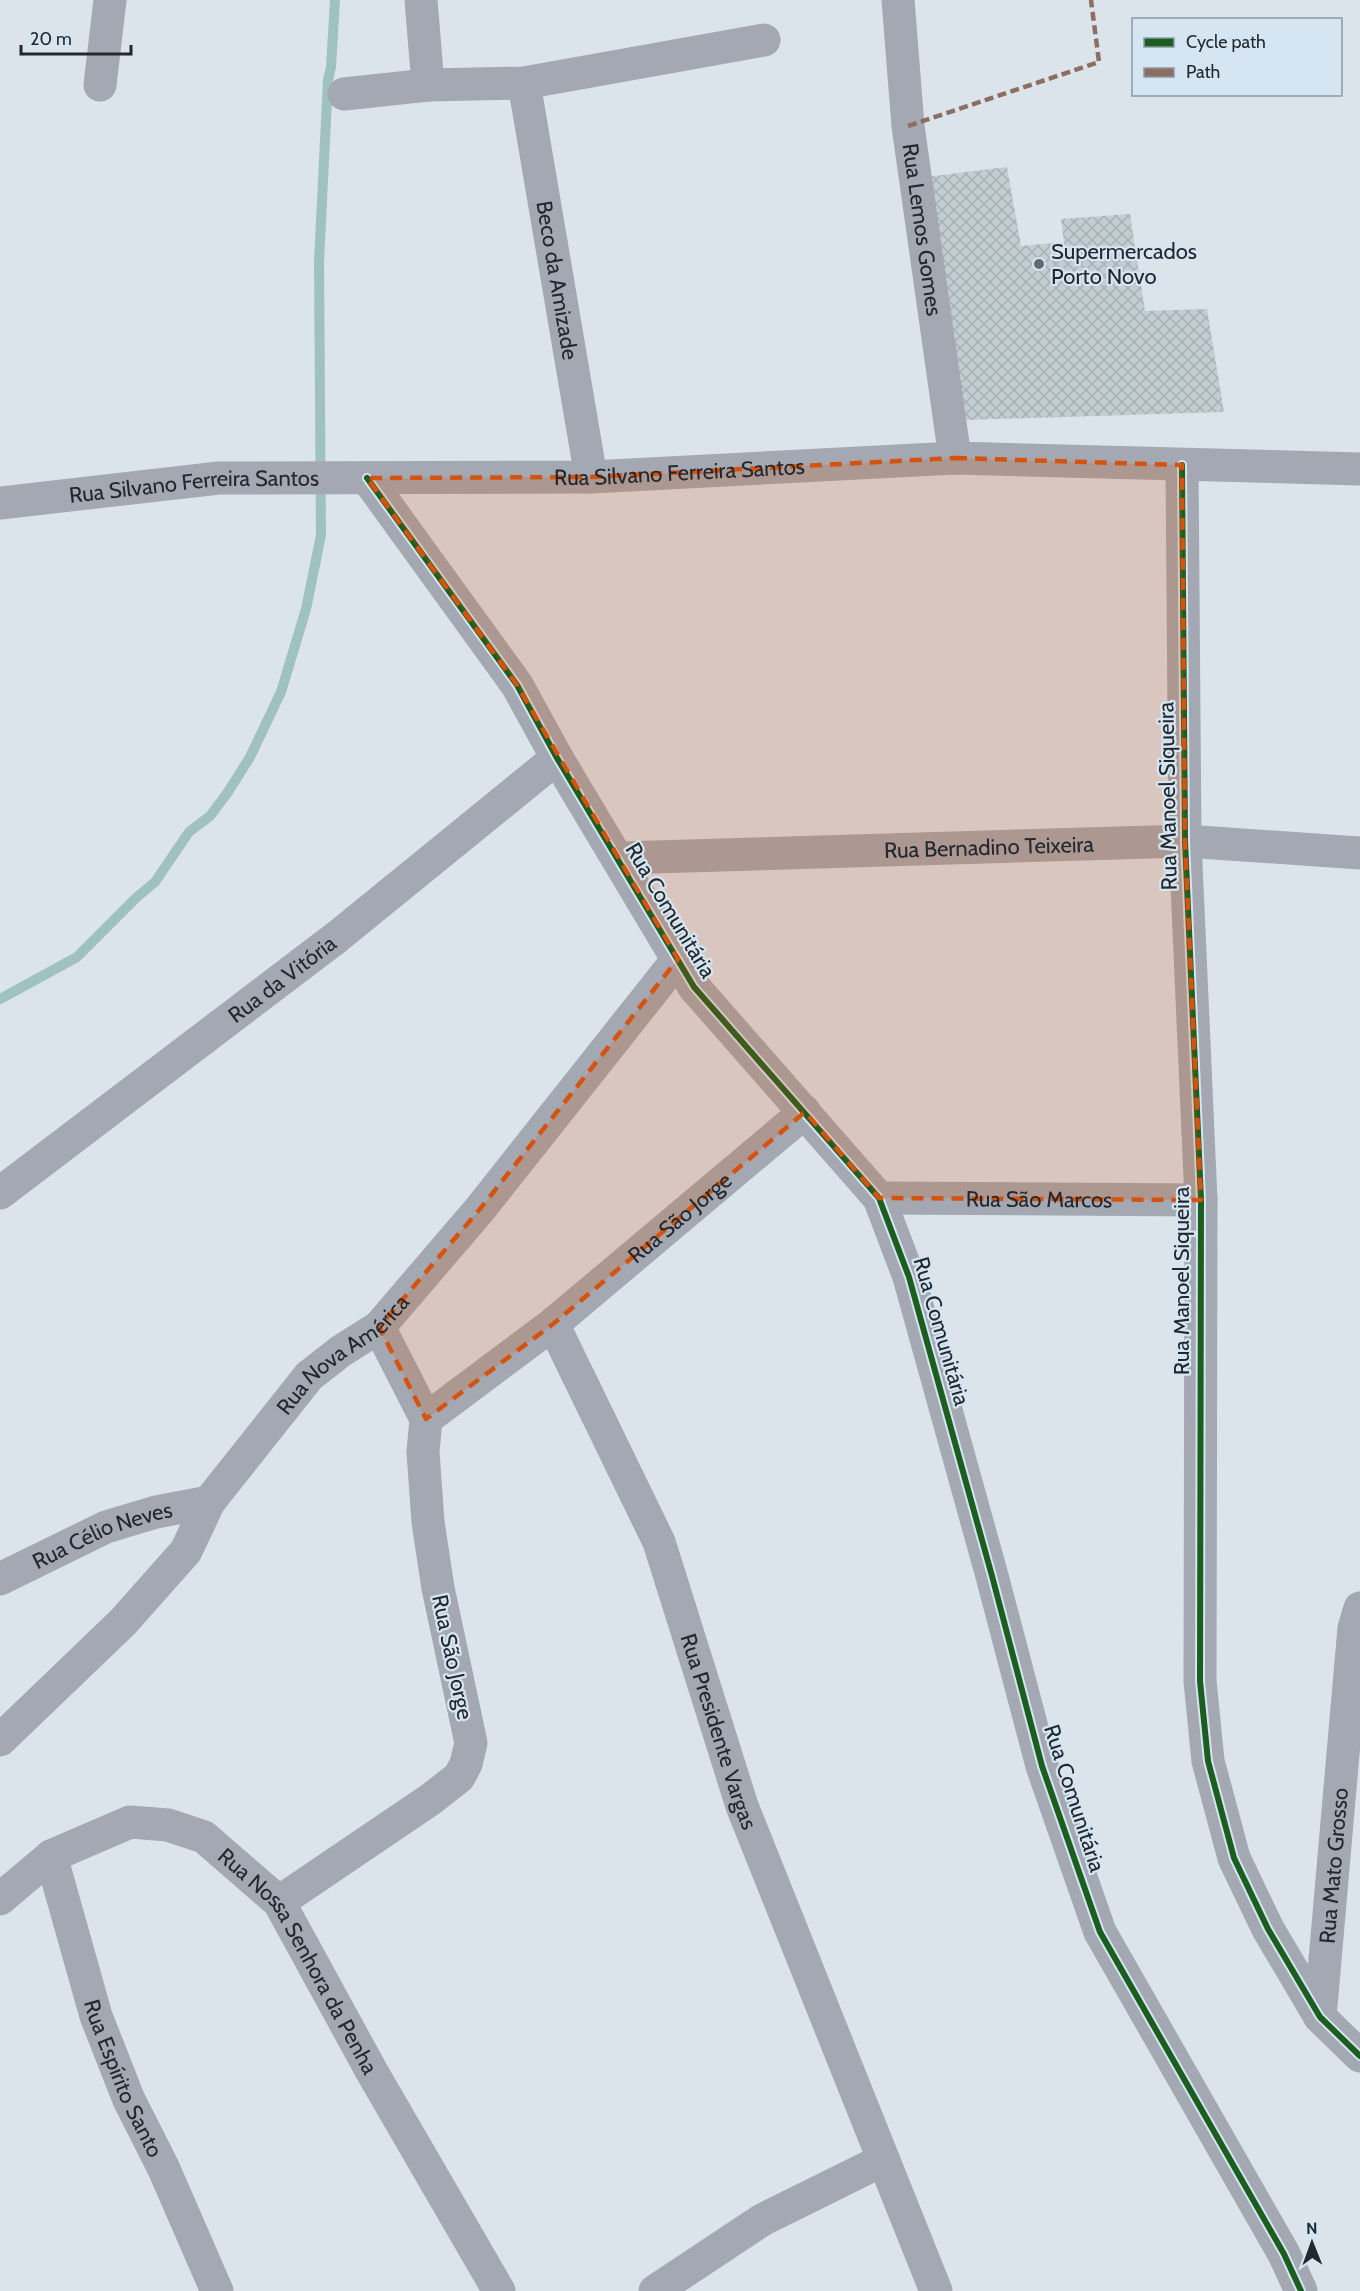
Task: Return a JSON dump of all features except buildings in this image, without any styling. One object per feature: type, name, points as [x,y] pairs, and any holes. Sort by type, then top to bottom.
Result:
[{"type":"street","points":[[100,85],[110,0]]},
{"type":"street","points":[[421,0],[428,85]]},
{"type":"street","name":"Rua Lemos Gomes","points":[[898,0],[908,126],[955,458]]},
{"type":"street","points":[[344,94],[428,85],[524,83],[764,40]]},
{"type":"street","name":"Beco da Amizade","points":[[524,83],[591,477]]},
{"type":"street","name":"Rua Silvano Ferreira Santos","points":[[0,503],[219,478],[591,477],[955,458],[1360,469]]},
{"type":"street","name":"Rua Manoel Siqueira","points":[[1182,465],[1185,841],[1201,1200],[1200,1681],[1208,1761],[1234,1858],[1268,1929],[1320,2017],[1360,2056]]},
{"type":"street","name":"Rua Comunitária","points":[[367,478],[517,685],[557,758],[619,858],[694,987],[879,1198],[909,1277],[1042,1766],[1101,1932],[1284,2254],[1301,2291]]},
{"type":"street","name":"Rua da Vitória","points":[[0,1193],[337,937],[557,758]]},
{"type":"street","name":"Rua Bernadino Teixeira","points":[[619,858],[1185,841],[1360,853]]},
{"type":"street","name":"Rua Nova América","points":[[0,1740],[131,1613],[186,1551],[209,1502],[309,1376],[341,1351],[379,1327],[480,1209],[678,959]]},
{"type":"street","name":"Rua São Jorge","points":[[553,1324],[805,1112]]},
{"type":"street","name":"Rua São Marcos","points":[[879,1198],[1201,1200]]},
{"type":"street","points":[[379,1327],[426,1419],[553,1324]]},
{"type":"street","name":"Rua Presidente Vargas","points":[[553,1324],[659,1542],[742,1806],[936,2291]]},
{"type":"street","name":"Rua São Jorge","points":[[279,1902],[431,1799],[459,1777],[466,1764],[471,1743],[438,1588],[428,1522],[423,1452],[426,1419]]},
{"type":"street","name":"Rua Célio Neves","points":[[0,1579],[106,1527],[156,1512],[209,1502]]},
{"type":"street","name":"Rua Mato Grosso","points":[[1320,2017],[1354,1628],[1360,1608]]},
{"type":"street","name":"Rua Nossa Senhora da Penha","points":[[0,1899],[51,1856],[130,1821],[168,1825],[204,1837],[279,1902],[372,2072],[499,2291]]},
{"type":"street","name":"Rua Espírito Santo","points":[[51,1856],[96,2016],[129,2100],[163,2167],[217,2291]]},
{"type":"street","points":[[655,2291],[762,2220],[883,2160]]},
{"type":"highlighted area","points":[[955,458],[1182,465],[1185,841],[1201,1200],[879,1198],[805,1112],[553,1324],[426,1419],[379,1327],[480,1209],[678,959],[517,685],[367,478],[591,477]]},
{"type":"waterway","points":[[0,999],[77,957],[155,882],[189,832],[210,816],[228,792],[250,757],[281,692],[306,609],[321,535],[319,262],[328,80],[331,67],[335,0]]},
{"type":"marked path","points":[[908,126],[1099,62],[1091,0]]},
{"type":"cycle path","points":[[1182,465],[1185,841],[1201,1200],[1200,1681],[1208,1761],[1234,1858],[1268,1929],[1320,2017],[1360,2056]]},
{"type":"cycle path","points":[[367,478],[517,685],[557,758],[694,987],[879,1198],[909,1277],[1042,1766],[1100,1932],[1284,2254],[1301,2291]]},
{"type":"place","name":"Supermercados Porto Novo","points":[[1039,264]]}]
